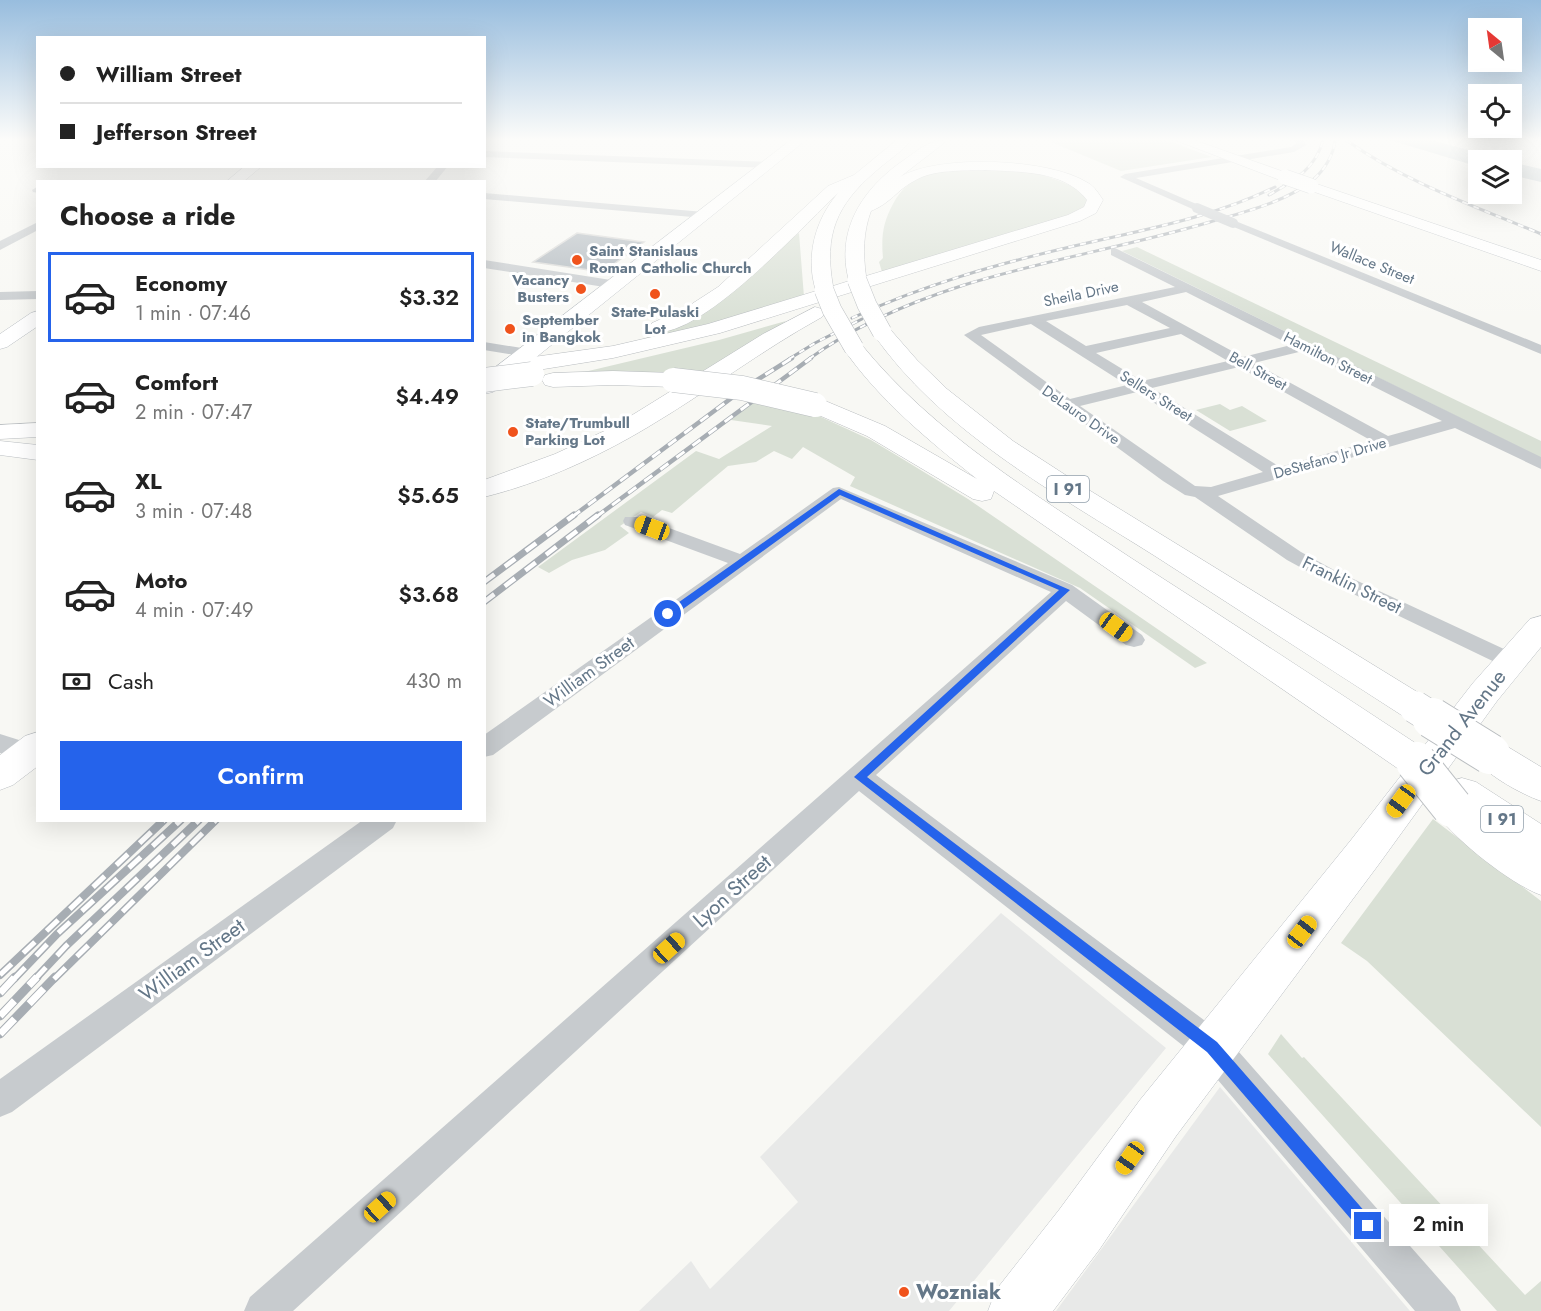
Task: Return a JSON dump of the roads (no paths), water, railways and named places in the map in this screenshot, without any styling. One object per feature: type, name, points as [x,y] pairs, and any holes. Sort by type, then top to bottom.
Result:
[{"type":"main road","points":[[486,386],[532,366],[617,285],[722,201]]},
{"type":"main road","points":[[486,379],[642,334],[705,305],[730,287],[820,201]]},
{"type":"main road","name":"I 91","points":[[837,201],[824,230],[820,255],[825,290],[836,318],[854,348],[896,398],[952,447],[1000,484],[1386,741],[1416,762],[1457,800],[1541,845]]},
{"type":"main road","name":"I 91","points":[[869,201],[857,223],[854,241],[855,287],[882,332],[907,362],[944,399],[1024,460],[1541,786]]},
{"type":"main road","points":[[864,208],[879,201]]},
{"type":"main road","points":[[486,386],[532,366],[651,344],[754,317],[1065,221],[1090,210],[1094,201]]},
{"type":"main road","points":[[486,371],[677,346],[855,287],[1095,217],[1106,208],[1107,201]]},
{"type":"main road","points":[[1355,201],[1540,265]]},
{"type":"main road","points":[[486,488],[567,458],[620,433],[855,287]]},
{"type":"main road","points":[[0,343],[36,319]]},
{"type":"main road","points":[[532,366],[613,378],[673,380],[757,391],[815,405],[854,420],[890,438],[1049,533],[1106,555]]},
{"type":"main road","points":[[0,414],[36,413]]},
{"type":"main road","points":[[0,432],[36,430]]},
{"type":"main road","points":[[0,448],[36,453]]},
{"type":"main road","name":"Grand Avenue","points":[[1017,1311],[1212,1047],[1365,852],[1485,692],[1541,626]]},
{"type":"main road","points":[[0,776],[22,748]]},
{"type":"main road","points":[[1457,800],[1477,830],[1541,877]]},
{"type":"street","points":[[544,201],[704,215]]},
{"type":"street","name":"Wallace Street","points":[[1181,201],[1541,350]]},
{"type":"street","points":[[0,246],[36,226]]},
{"type":"street","name":"Hamilton Street","points":[[1115,252],[1541,464]]},
{"type":"street","points":[[486,264],[617,285]]},
{"type":"street","name":"Sheila Drive","points":[[979,331],[1189,288]]},
{"type":"street","points":[[0,296],[36,295]]},
{"type":"street","name":"Bell Street","points":[[1129,300],[1386,442]]},
{"type":"street","name":"Sellers Street","points":[[1034,320],[1277,473]]},
{"type":"street","points":[[1084,351],[1182,330]]},
{"type":"street","name":"DeLauro Drive","points":[[979,331],[971,335],[975,340],[1169,477],[1191,491],[1202,493]]},
{"type":"street","points":[[1066,404],[1306,346]]},
{"type":"street","points":[[486,347],[532,366]]},
{"type":"street","name":"DeStefano Jr Drive","points":[[1202,493],[1457,422]]},
{"type":"street","name":"William Street","points":[[486,747],[839,492],[1065,590]]},
{"type":"street","name":"Franklin Street","points":[[1202,493],[1294,556],[1327,574],[1511,661]]},
{"type":"street","points":[[632,521],[742,561]]},
{"type":"street","points":[[1065,590],[1134,640]]},
{"type":"street","name":"Lyon Street","points":[[264,1311],[860,777],[1065,590]]},
{"type":"street","points":[[860,777],[1212,1047],[1441,1311]]},
{"type":"street","name":"William Street","points":[[0,1100],[381,822]]},
{"type":"railway","points":[[852,318],[906,295],[961,276],[1202,215],[1243,201]]},
{"type":"railway","points":[[809,359],[864,326],[904,307],[964,285],[1179,231],[1276,201]]},
{"type":"railway","points":[[1461,201],[1541,234]]},
{"type":"railway","points":[[789,359],[862,319]]},
{"type":"railway","points":[[572,517],[749,385],[792,358]]},
{"type":"railway","points":[[596,517],[811,358]]},
{"type":"railway","points":[[486,581],[574,515]]},
{"type":"railway","points":[[486,600],[598,515]]},
{"type":"railway","points":[[0,975],[162,822]]},
{"type":"railway","points":[[14,979],[57,934],[179,822]]},
{"type":"railway","points":[[35,979],[66,946],[197,822]]},
{"type":"railway","points":[[54,979],[214,822]]},
{"type":"railway","points":[[0,993],[15,977]]},
{"type":"railway","points":[[0,1016],[37,977]]},
{"type":"railway","points":[[0,1034],[55,977]]},
{"type":"place","name":"Saint Stanislaus Roman Catholic Church","points":[[577,260]]},
{"type":"place","name":"Vacancy Busters","points":[[581,289]]},
{"type":"place","name":"State-Pulaski Lot","points":[[655,294]]},
{"type":"place","name":"September in Bangkok","points":[[510,329]]},
{"type":"place","name":"State/Trumbull Parking Lot","points":[[513,432]]},
{"type":"place","name":"Wozniak","points":[[904,1292]]}]
